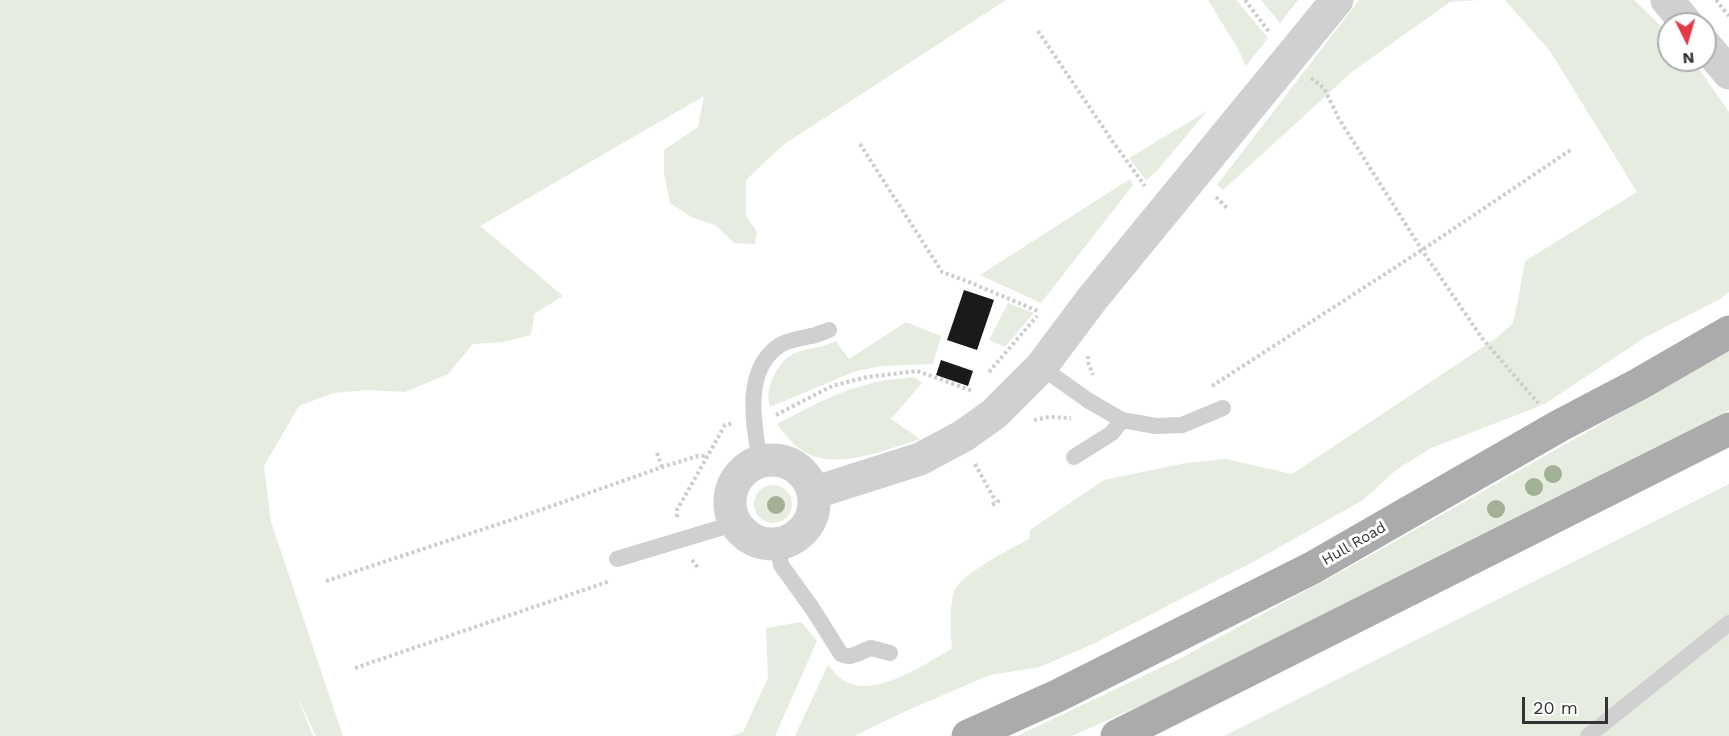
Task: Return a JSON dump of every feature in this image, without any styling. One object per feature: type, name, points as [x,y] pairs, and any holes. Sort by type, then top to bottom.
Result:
[{"type":"main road","name":"Hull Road","points":[[968,736],[1057,696],[1312,568],[1728,332]]},
{"type":"main road","points":[[1117,736],[1729,429]]},
{"type":"street","points":[[813,493],[920,459],[963,436],[994,414],[1041,367],[1092,299],[1337,0]]},
{"type":"street","points":[[1666,0],[1676,12]]},
{"type":"street","points":[[1717,59],[1729,73]]},
{"type":"street","points":[[774,460],[787,463],[799,470],[808,480],[813,493],[812,516],[807,526],[799,535],[788,541],[777,544],[752,539],[734,521],[730,507],[734,485],[747,468],[760,462],[774,460]]},
{"type":"lane","points":[[760,462],[753,418],[758,374],[766,359],[779,346],[793,339],[829,330]]},
{"type":"lane","points":[[1041,367],[1122,420],[1156,426],[1182,425],[1223,408]]},
{"type":"lane","points":[[1074,457],[1112,433],[1122,420]]},
{"type":"lane","points":[[617,559],[720,528],[734,521]]},
{"type":"lane","points":[[777,544],[781,565],[841,654],[846,657],[852,656],[871,648],[890,653]]},
{"type":"lane","points":[[1588,736],[1729,623]]},
{"type":"path","points":[[1245,0],[1279,47],[1323,88],[1339,119],[1422,250],[1482,338],[1559,426]]},
{"type":"path","points":[[1716,0],[1729,16]]},
{"type":"path","points":[[1038,31],[1145,186],[1173,173],[1207,205],[1217,196],[1227,208]]},
{"type":"path","points":[[860,144],[942,272],[1040,312],[988,373]]},
{"type":"path","points":[[1204,391],[1422,250],[1572,149]]},
{"type":"path","points":[[699,569],[688,556],[678,525],[677,510],[725,425],[778,415],[832,386],[867,377],[917,371],[973,391],[980,382]]},
{"type":"path","points":[[1030,420],[1069,417],[1090,421],[1099,407]]},
{"type":"path","points":[[963,436],[978,471],[996,502]]},
{"type":"path","points":[[657,453],[662,468]]},
{"type":"path","points":[[326,581],[698,456],[709,456]]},
{"type":"path","points":[[992,505],[1002,499]]},
{"type":"path","points":[[355,668],[612,580]]},
{"type":"shaded area","points":[[0,0],[1006,0],[783,145],[746,180],[746,216],[757,232],[755,244],[734,243],[715,225],[693,218],[670,203],[664,173],[664,150],[698,127],[704,96],[480,226],[563,296],[534,314],[531,335],[503,342],[473,344],[448,374],[405,392],[368,390],[333,393],[299,406],[264,466],[271,522],[343,736],[316,736],[296,694],[313,736],[0,736]]},
{"type":"shaded area","points":[[1208,0],[1236,0],[1268,38],[1246,66],[1238,49]]},
{"type":"shaded area","points":[[1261,0],[1298,0],[1280,23]]},
{"type":"shaded area","points":[[1359,0],[1479,0],[1450,2],[1353,71],[1223,190],[1217,185]]},
{"type":"shaded area","points":[[1505,0],[1634,0],[1657,22],[1657,72],[1701,72],[1729,112],[1729,292],[1720,299],[1644,338],[1546,403],[1431,448],[1396,470],[1363,500],[1251,563],[1095,643],[1040,667],[990,675],[854,736],[795,736],[828,665],[845,681],[871,686],[900,677],[952,649],[951,604],[958,585],[987,562],[1029,539],[1030,530],[1104,480],[1186,463],[1226,459],[1292,474],[1495,339],[1513,323],[1525,261],[1637,192],[1550,51]]},
{"type":"shaded area","points":[[1207,111],[1157,171],[1146,180],[1129,158]]},
{"type":"shaded area","points":[[1130,179],[1133,185],[1041,303],[980,275]]},
{"type":"shaded area","points":[[1008,303],[1034,313],[1005,347],[989,340]]},
{"type":"shaded area","points":[[906,322],[941,336],[933,364],[882,366],[856,371],[770,407],[768,396],[771,382],[785,359],[792,354],[836,341],[849,359]]},
{"type":"shaded area","points":[[1729,351],[1729,410],[1157,698],[1072,736],[1017,736],[1179,659],[1355,564]]},
{"type":"shaded area","points":[[914,377],[922,383],[891,419],[920,439],[861,457],[830,459],[816,457],[803,451],[777,424],[823,400],[859,386]]},
{"type":"shaded area","points":[[1729,484],[1729,736],[1224,736]]},
{"type":"shaded area","points":[[773,485],[787,490],[792,504],[787,518],[773,523],[759,518],[754,504],[759,490]]},
{"type":"shaded area","points":[[801,622],[817,641],[775,736],[731,736],[743,732],[768,678],[766,628]]},
{"type":"building","points":[[964,290],[994,300],[977,350],[947,340]]},
{"type":"building","points":[[941,360],[973,371],[968,386],[936,375]]}]
